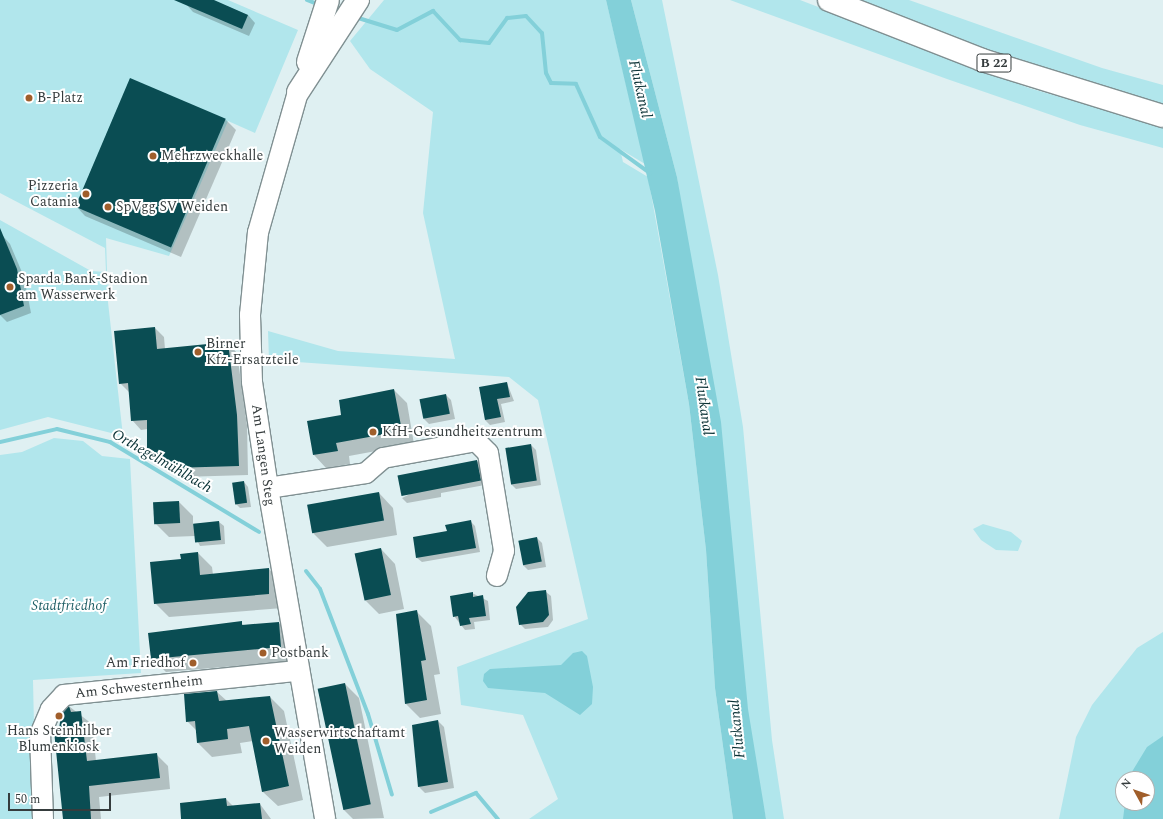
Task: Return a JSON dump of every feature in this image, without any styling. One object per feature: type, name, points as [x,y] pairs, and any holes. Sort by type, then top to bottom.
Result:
[{"type":"main road","points":[[320,46],[328,0]]},
{"type":"main road","points":[[298,92],[320,46],[358,0]]},
{"type":"main road","name":"B 22","points":[[829,0],[982,60],[1163,116]]},
{"type":"street","name":"Am Langen Steg","points":[[298,92],[258,232],[250,315],[252,382],[297,671],[325,819]]},
{"type":"street","points":[[268,488],[366,473],[383,458],[476,441],[488,453],[504,551],[497,576]]},
{"type":"street","name":"Am Schwesternheim","points":[[43,819],[40,735],[51,709],[64,695],[297,671]]},
{"type":"green space","name":"SpVgg SV Weiden","points":[[0,0],[228,0],[298,30],[255,133],[228,121],[169,256],[106,238],[108,302],[123,436],[48,417],[0,430],[0,220],[91,271],[106,272],[105,248],[0,193]]},
{"type":"green space","points":[[384,0],[606,0],[645,164],[620,149],[623,162],[648,177],[689,404],[706,550],[715,688],[733,819],[529,819],[558,799],[523,715],[461,705],[457,667],[588,619],[538,400],[509,377],[269,360],[268,331],[338,351],[455,359],[423,213],[433,112],[370,69],[350,41]]},
{"type":"green space","points":[[631,0],[662,0],[718,275],[743,427],[772,740],[784,819],[766,819],[755,767],[677,177]]},
{"type":"green space","points":[[730,0],[800,0],[1029,88],[1163,127],[1163,148],[1080,125],[947,79]]},
{"type":"green space","points":[[856,0],[909,0],[1102,68],[1163,85],[1163,105],[1011,59]]},
{"type":"green space","name":"Stadtfriedhof","points":[[54,438],[83,441],[102,456],[130,459],[141,673],[33,680],[36,819],[0,819],[0,455],[22,452]]},
{"type":"green space","points":[[983,524],[1011,532],[1022,541],[1018,551],[996,550],[981,540],[973,529]]},
{"type":"green space","points":[[1163,632],[1163,819],[1059,819],[1076,737],[1092,705],[1137,648]]},
{"type":"water","name":"Flutkanal","points":[[606,0],[631,0],[677,177],[721,422],[748,709],[766,819],[733,819],[715,688],[706,550],[689,404],[655,211]]},
{"type":"water","points":[[582,651],[587,656],[593,687],[592,704],[580,715],[545,693],[488,688],[483,681],[484,674],[490,669],[561,665],[573,653]]},
{"type":"water","points":[[1163,736],[1163,819],[1123,819],[1124,811],[1155,811],[1155,771],[1132,771],[1147,747]]},
{"type":"building","points":[[174,0],[214,0],[248,15],[242,29]]},
{"type":"building","name":"Mehrzweckhalle","points":[[130,78],[226,119],[171,248],[75,207]]},
{"type":"building","name":"Sparda Bank-Stadion am Wasserwerk","points":[[0,228],[17,269],[24,306],[0,315]]},
{"type":"building","points":[[155,327],[157,349],[228,342],[237,415],[239,466],[172,468],[147,454],[147,420],[131,421],[128,383],[119,384],[114,331]]},
{"type":"building","points":[[507,382],[510,397],[497,399],[501,417],[485,420],[479,387]]},
{"type":"building","points":[[394,389],[402,431],[336,443],[338,451],[313,455],[307,421],[341,415],[339,400]]},
{"type":"building","points":[[446,394],[450,414],[423,419],[419,399]]},
{"type":"building","points":[[531,444],[537,481],[511,485],[505,448]]},
{"type":"building","points":[[477,460],[481,481],[401,496],[397,475]]},
{"type":"building","points":[[244,481],[247,503],[235,504],[232,483]]},
{"type":"building","points":[[379,492],[384,521],[312,533],[307,505]]},
{"type":"building","points":[[179,501],[180,523],[154,524],[153,502]]},
{"type":"building","points":[[471,520],[476,548],[416,558],[413,537],[447,531],[445,525]]},
{"type":"building","points":[[219,521],[221,540],[195,543],[193,524]]},
{"type":"building","points":[[537,537],[542,562],[523,565],[518,541]]},
{"type":"building","points":[[381,548],[391,595],[365,601],[355,554]]},
{"type":"building","points":[[198,552],[200,575],[269,568],[269,594],[154,604],[150,562],[181,559],[180,554]]},
{"type":"building","points":[[546,590],[549,615],[543,622],[519,625],[516,607],[528,592]]},
{"type":"building","points":[[473,592],[473,597],[483,595],[486,616],[469,618],[471,624],[460,626],[458,616],[453,617],[450,596]]},
{"type":"building","points":[[417,610],[426,660],[421,661],[427,700],[405,704],[396,614]]},
{"type":"building","points":[[242,621],[242,625],[279,622],[281,647],[151,659],[148,633]]},
{"type":"building","points":[[345,683],[371,804],[343,810],[318,689]]},
{"type":"building","name":"Wasserwirtschaftamt Weiden","points":[[217,691],[219,701],[270,696],[289,786],[262,792],[249,726],[227,729],[228,739],[197,743],[195,721],[186,722],[184,694]]},
{"type":"building","points":[[69,706],[71,712],[81,711],[87,761],[157,753],[160,778],[89,786],[91,819],[63,819],[54,731],[59,729],[61,715]]},
{"type":"building","points":[[438,720],[448,782],[418,787],[412,725]]},
{"type":"building","points":[[226,798],[227,806],[260,803],[262,819],[181,819],[180,803]]},
{"type":"waterway","points":[[307,0],[320,5]]},
{"type":"waterway","points":[[355,17],[397,30],[433,11],[460,40],[489,43],[507,18],[526,16],[542,33],[546,73],[551,83],[576,84],[600,137],[650,173]]},
{"type":"waterway","name":"Orthegelmühlbach","points":[[0,442],[57,429],[110,442],[259,532]]},
{"type":"waterway","name":"Orthegelmühlbach","points":[[306,571],[320,589],[368,714],[392,795]]},
{"type":"waterway","name":"Orthegelmühlbach","points":[[431,812],[476,793],[498,819]]},
{"type":"place","name":"B-Platz","points":[[29,98]]},
{"type":"place","name":"Mehrzweckhalle","points":[[153,156]]},
{"type":"place","name":"Pizzeria Catania","points":[[86,194]]},
{"type":"place","name":"SpVgg SV Weiden","points":[[108,207]]},
{"type":"place","name":"Sparda Bank-Stadion am Wasserwerk","points":[[10,287]]},
{"type":"place","name":"Birner Kfz-Ersatzteile","points":[[198,352]]},
{"type":"place","name":"KfH-Gesundheitszentrum","points":[[373,432]]},
{"type":"place","name":"Postbank","points":[[263,653]]},
{"type":"place","name":"Am Friedhof","points":[[193,663]]},
{"type":"place","name":"Hans Steinhilber Blumenkiosk","points":[[59,716]]},
{"type":"place","name":"Wasserwirtschaftamt Weiden","points":[[266,741]]}]
